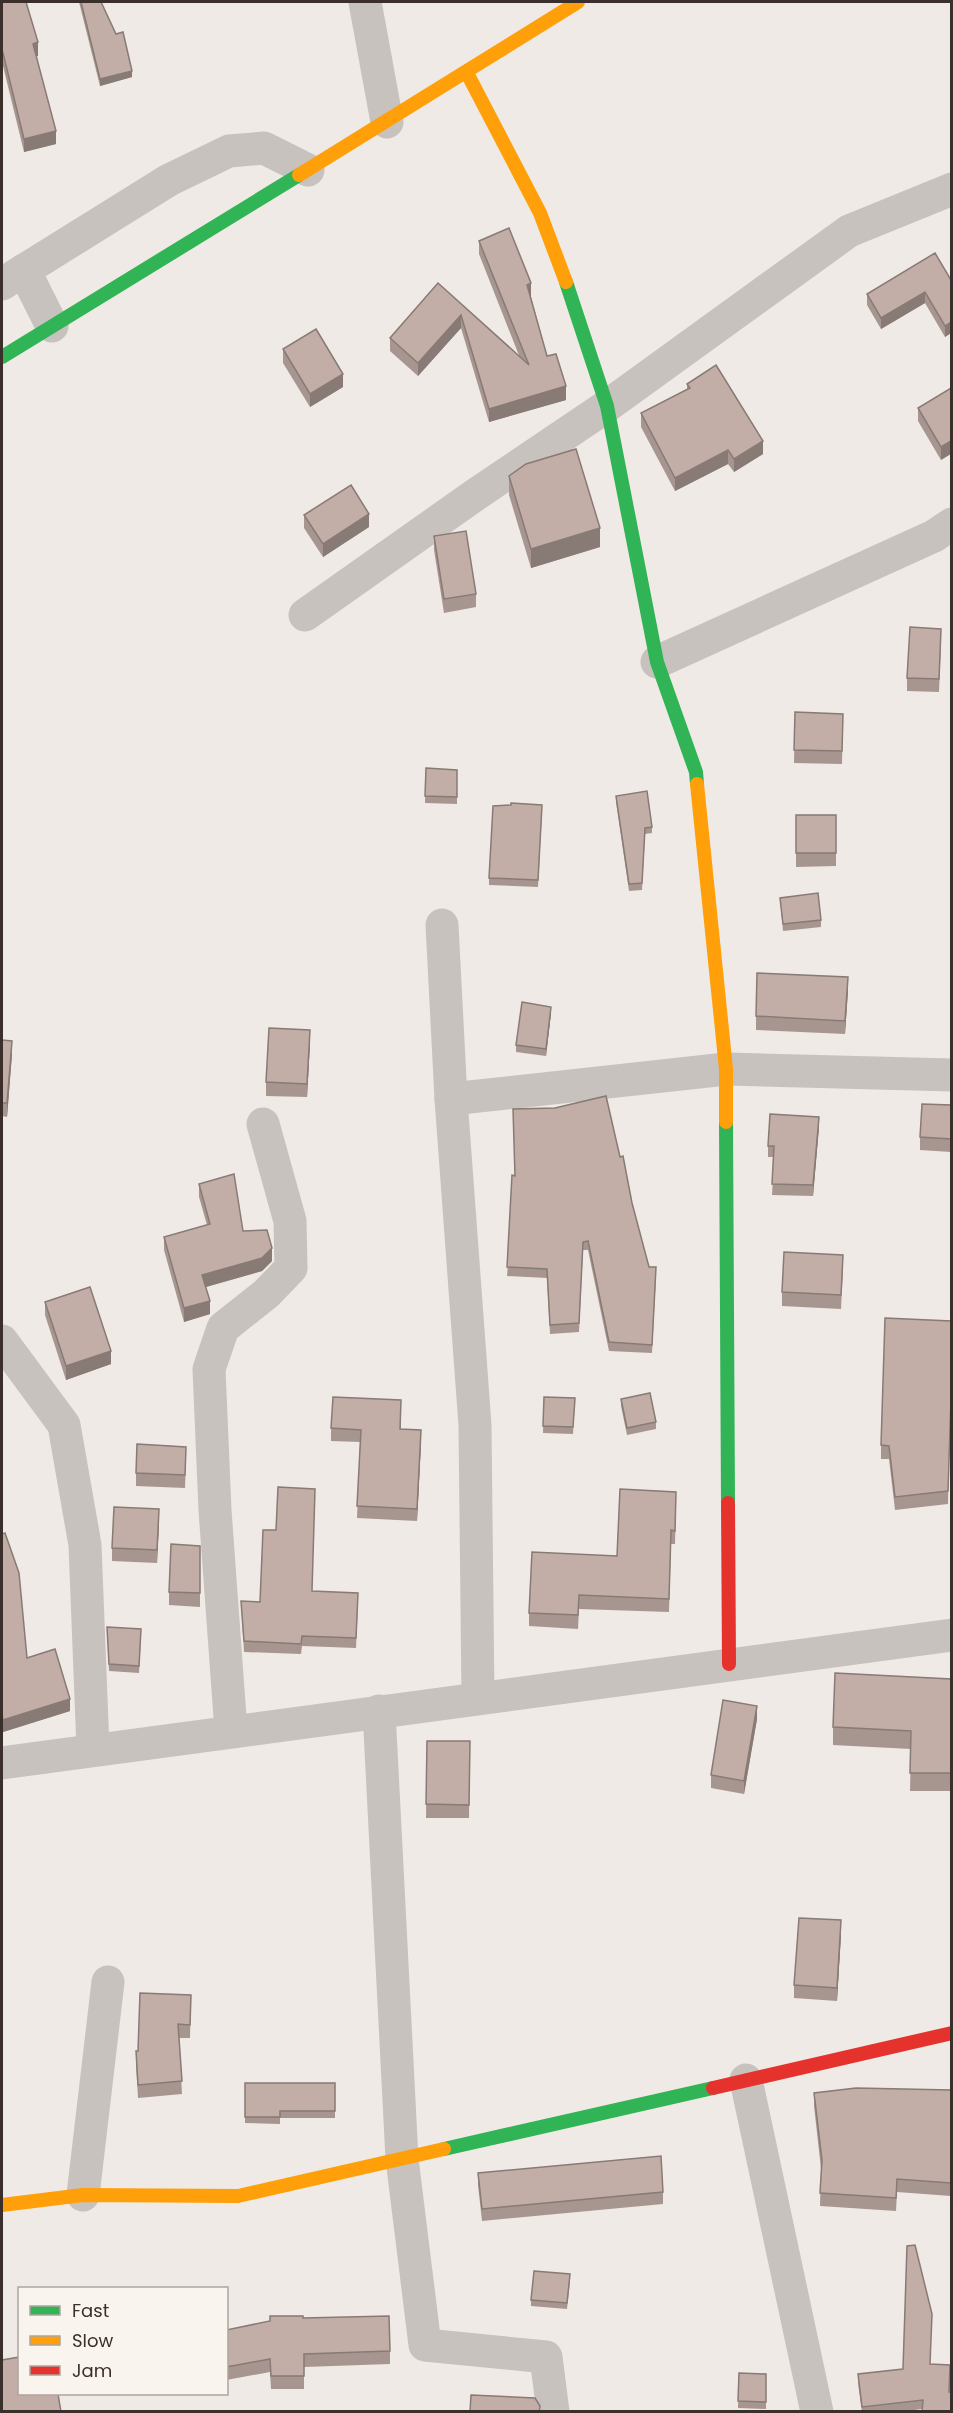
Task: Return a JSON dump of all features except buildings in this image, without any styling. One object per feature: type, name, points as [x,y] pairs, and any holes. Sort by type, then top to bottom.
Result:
[{"type":"street","points":[[365,2],[387,122]]},
{"type":"street","points":[[2,357],[467,73],[578,2]]},
{"type":"street","points":[[467,73],[540,213],[580,323],[607,406],[657,662],[696,772],[726,1069],[729,1664]]},
{"type":"street","points":[[52,326],[13,277],[169,180],[229,150],[264,148],[308,170]]},
{"type":"street","points":[[305,615],[474,495],[607,406],[849,231],[951,189]]},
{"type":"street","points":[[657,662],[934,536],[951,525]]},
{"type":"street","points":[[442,925],[451,1099],[475,1425],[478,1698]]},
{"type":"street","points":[[451,1099],[726,1069],[951,1075]]},
{"type":"street","points":[[231,1731],[214,1510],[208,1369],[223,1328],[267,1293],[291,1268],[290,1221],[263,1124]]},
{"type":"street","points":[[2,1341],[64,1425],[86,1545],[93,1749]]},
{"type":"street","points":[[2,1762],[951,1635]]},
{"type":"street","points":[[379,1711],[402,2159],[425,2345],[546,2357],[553,2412]]},
{"type":"street","points":[[83,2195],[108,1982]]},
{"type":"street","points":[[2,2205],[83,2195],[238,2196],[951,2034]]},
{"type":"street","points":[[746,2080],[817,2412]]},
{"type":"traffic: fast","points":[[2,357],[299,175]]},
{"type":"traffic: fast","points":[[566,282],[607,406],[657,662],[696,772],[697,784]]},
{"type":"traffic: fast","points":[[726,1122],[728,1503]]},
{"type":"traffic: fast","points":[[444,2149],[713,2088]]},
{"type":"traffic: slow","points":[[299,175],[578,2]]},
{"type":"traffic: slow","points":[[467,73],[540,213],[566,282]]},
{"type":"traffic: slow","points":[[697,784],[726,1069],[726,1122]]},
{"type":"traffic: slow","points":[[2,2205],[83,2195],[238,2196],[444,2149]]},
{"type":"traffic: jam","points":[[728,1503],[729,1664]]},
{"type":"traffic: jam","points":[[713,2088],[952,2033]]}]
